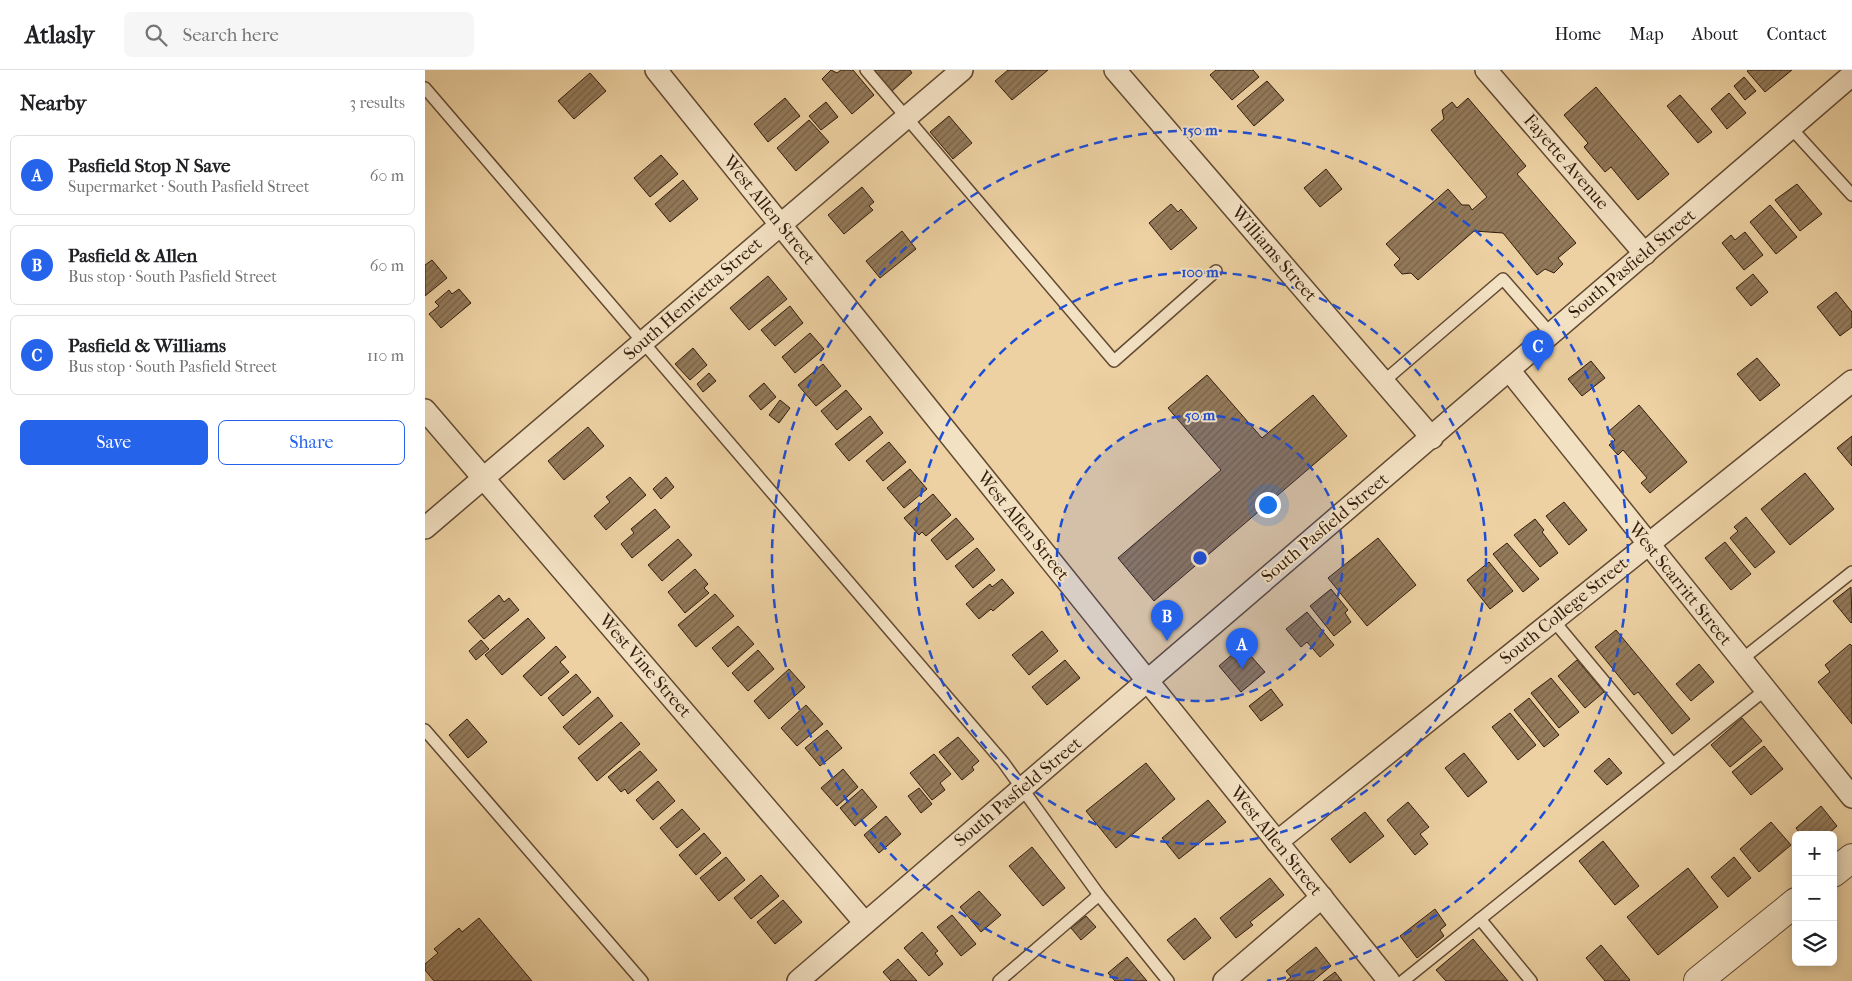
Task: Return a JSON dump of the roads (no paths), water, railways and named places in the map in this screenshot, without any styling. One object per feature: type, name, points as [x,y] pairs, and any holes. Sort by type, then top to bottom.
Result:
[{"type":"street","name":"West Allen Street","points":[[656,70],[1389,981]]},
{"type":"street","name":"South Henrietta Street","points":[[425,528],[962,70]]},
{"type":"street","name":"Williams Street","points":[[1115,70],[1432,438]]},
{"type":"street","name":"Fayette Avenue","points":[[1486,70],[1645,254]]},
{"type":"street","name":"South Pasfield Street","points":[[798,981],[1432,438],[1791,128],[1849,74]]},
{"type":"street","name":"West Scarritt Street","points":[[1509,370],[1852,797]]},
{"type":"street","name":"South College Street","points":[[1277,842],[1852,381]]},
{"type":"street","name":"West Vine Street","points":[[425,410],[865,922]]},
{"type":"street","points":[[1837,870],[1852,858]]},
{"type":"street","points":[[1224,981],[1322,897]]},
{"type":"street","points":[[1698,981],[1792,905]]},
{"type":"lane","points":[[866,70],[1113,361],[1216,271]]},
{"type":"lane","points":[[425,88],[1003,762],[1099,895],[1168,981]]},
{"type":"lane","points":[[1791,128],[1852,195]]},
{"type":"lane","points":[[1384,382],[1503,279],[1551,334]]},
{"type":"lane","points":[[1741,660],[1852,572]]},
{"type":"lane","points":[[1553,620],[1673,764]]},
{"type":"lane","points":[[1403,981],[1765,690]]},
{"type":"lane","points":[[425,730],[642,981]]},
{"type":"lane","points":[[999,981],[1099,895]]},
{"type":"lane","points":[[1480,919],[1531,981]]},
{"type":"place","name":"Pasfield & Williams","points":[[1538,371]]},
{"type":"place","name":"Pasfield & Allen","points":[[1167,641]]},
{"type":"place","name":"Pasfield Stop N Save","points":[[1242,669]]}]
